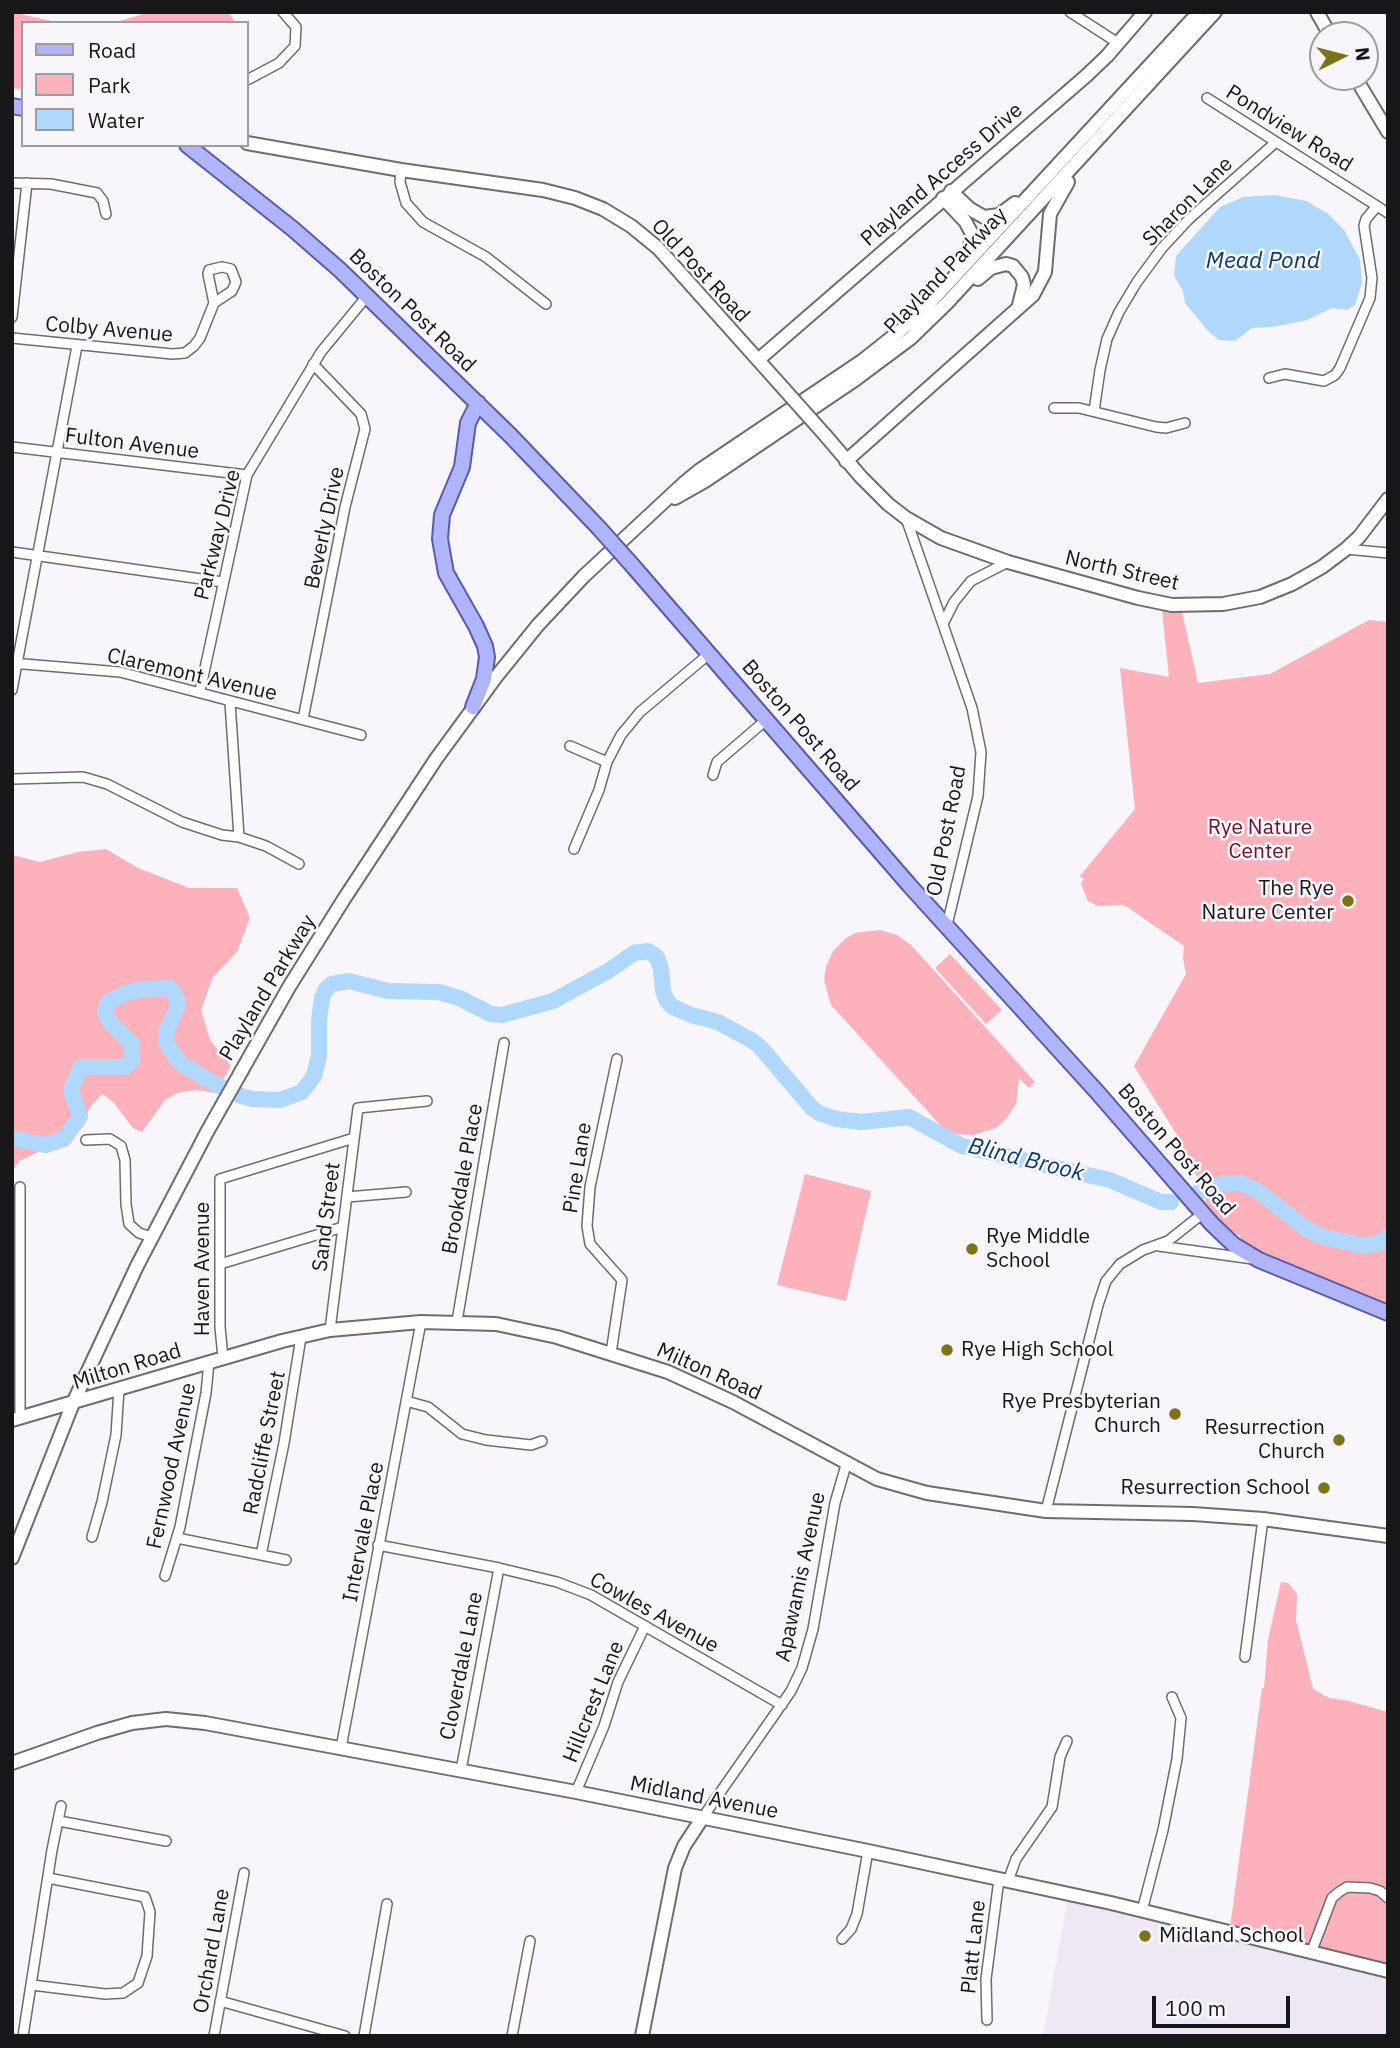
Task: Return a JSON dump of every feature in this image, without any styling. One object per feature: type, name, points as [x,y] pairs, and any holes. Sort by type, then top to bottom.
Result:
[{"type":"main road","name":"Boston Post Road","points":[[190,147],[293,229],[367,296],[478,403],[598,527],[910,886],[1202,1214],[1234,1245],[1259,1260],[1388,1313]]},
{"type":"main road","points":[[473,707],[484,679],[485,646],[446,573],[440,539],[442,515],[462,467],[468,424],[478,403]]},
{"type":"street","points":[[248,79],[279,63],[295,46],[296,27],[283,12]]},
{"type":"street","points":[[1070,12],[1118,43]]},
{"type":"street","name":"Playland Access Drive","points":[[758,360],[1086,76],[1145,12]]},
{"type":"street","name":"Playland Parkway","points":[[12,1558],[73,1403],[152,1237],[219,1110],[344,899],[473,707],[561,600],[700,470],[863,361],[915,319],[1199,12]]},
{"type":"street","name":"Playland Parkway","points":[[662,505],[705,481],[856,380],[935,316],[1214,12]]},
{"type":"street","points":[[1364,91],[1388,131]]},
{"type":"street","name":"Pondview Road","points":[[1207,98],[1388,213]]},
{"type":"street","points":[[846,461],[1033,295],[1042,281],[1046,262],[1047,222],[1053,205],[1096,141]]},
{"type":"street","name":"Sharon Lane","points":[[1094,411],[1107,340],[1119,312],[1137,282],[1162,248],[1189,219],[1276,142]]},
{"type":"street","name":"Old Post Road","points":[[248,143],[401,170],[551,191],[603,209],[631,226],[658,248],[846,461],[874,491],[906,518],[972,708],[981,752],[978,796],[947,925]]},
{"type":"street","points":[[947,195],[977,214],[992,218],[1007,210],[1065,158]]},
{"type":"street","points":[[401,170],[402,193],[413,213],[423,222],[486,257],[546,304]]},
{"type":"street","points":[[12,183],[51,184],[97,193],[103,201],[106,215]]},
{"type":"street","points":[[12,317],[27,183]]},
{"type":"street","points":[[915,319],[966,255],[972,241],[969,227],[947,195]]},
{"type":"street","points":[[1269,378],[1290,374],[1324,381],[1340,368],[1370,298],[1372,278],[1364,226],[1366,219],[1377,206]]},
{"type":"street","points":[[935,316],[991,268],[1006,264],[1018,271],[1024,285],[1016,311]]},
{"type":"street","name":"Parkway Drive","points":[[200,691],[247,475],[313,364],[367,296]]},
{"type":"street","name":"Colby Avenue","points":[[12,338],[172,355],[185,353],[200,338],[214,303]]},
{"type":"street","points":[[12,690],[14,664],[77,346]]},
{"type":"street","name":"Beverly Drive","points":[[303,719],[345,507],[365,429],[361,414],[313,364]]},
{"type":"street","points":[[1054,408],[1094,411],[1156,427],[1166,428],[1185,423]]},
{"type":"street","name":"Fulton Avenue","points":[[12,447],[247,475]]},
{"type":"street","name":"North Street","points":[[906,518],[941,538],[1008,562],[1147,600],[1172,605],[1205,606],[1241,601],[1275,592],[1306,577],[1359,537],[1388,499]]},
{"type":"street","points":[[1346,549],[1388,553]]},
{"type":"street","points":[[12,552],[223,582]]},
{"type":"street","points":[[943,624],[954,602],[971,581],[1008,562]]},
{"type":"street","points":[[574,849],[599,790],[607,762],[621,735],[640,712],[709,654]]},
{"type":"street","name":"Claremont Avenue","points":[[14,664],[120,672],[361,735]]},
{"type":"street","points":[[230,702],[239,837]]},
{"type":"street","points":[[713,775],[717,762],[766,720]]},
{"type":"street","points":[[570,746],[607,762]]},
{"type":"street","points":[[12,779],[83,777],[107,784],[182,822],[266,846],[299,864]]},
{"type":"street","name":"Brookdale Place","points":[[457,1321],[504,1043]]},
{"type":"street","name":"Pine Lane","points":[[611,1353],[622,1280],[590,1244],[587,1226],[592,1176],[617,1059]]},
{"type":"street","name":"Sand Street","points":[[330,1330],[359,1108],[427,1101]]},
{"type":"street","name":"Haven Avenue","points":[[223,1358],[220,1327],[220,1179],[355,1138]]},
{"type":"street","points":[[86,1140],[110,1139],[121,1146],[125,1160],[129,1224],[139,1233],[152,1237]]},
{"type":"street","points":[[16,1419],[20,1187]]},
{"type":"street","points":[[347,1197],[406,1192]]},
{"type":"street","points":[[1046,1511],[1102,1290],[1112,1271],[1120,1264],[1143,1250],[1158,1246],[1178,1235],[1202,1214]]},
{"type":"street","points":[[220,1264],[344,1227]]},
{"type":"street","points":[[1158,1246],[1259,1260]]},
{"type":"street","name":"Milton Road","points":[[16,1419],[223,1358],[330,1330],[361,1325],[421,1322],[496,1324],[535,1331],[668,1373],[716,1394],[846,1465],[877,1479],[927,1493],[1046,1511],[1193,1514],[1263,1519],[1388,1536]]},
{"type":"street","name":"Intervale Place","points":[[341,1748],[421,1322]]},
{"type":"street","name":"Radcliffe Street","points":[[261,1555],[284,1443],[301,1336]]},
{"type":"street","name":"Fernwood Avenue","points":[[165,1576],[177,1538],[206,1393],[209,1362]]},
{"type":"street","points":[[92,1537],[116,1435],[118,1389]]},
{"type":"street","points":[[405,1401],[428,1407],[462,1434],[486,1440],[531,1445],[542,1441]]},
{"type":"street","name":"Apawamis Avenue","points":[[642,2036],[675,1868],[684,1846],[791,1691],[808,1652],[828,1536],[846,1465]]},
{"type":"street","points":[[1245,1657],[1263,1519]]},
{"type":"street","points":[[177,1538],[286,1560]]},
{"type":"street","name":"Cowles Avenue","points":[[379,1545],[499,1568],[557,1582],[591,1595],[782,1705]]},
{"type":"street","name":"Cloverdale Lane","points":[[461,1770],[499,1568]]},
{"type":"street","name":"Hillcrest Lane","points":[[576,1793],[604,1726],[618,1682],[645,1626]]},
{"type":"street","points":[[1142,1911],[1163,1830],[1177,1759],[1181,1718],[1172,1696]]},
{"type":"street","name":"Midland Avenue","points":[[12,1763],[114,1727],[166,1719],[205,1723],[461,1770],[868,1851],[1142,1911],[1388,1971]]},
{"type":"street","name":"Platt Lane","points":[[987,2020],[986,1979],[1004,1880],[1052,1807],[1060,1757],[1068,1741]]},
{"type":"street","points":[[23,2036],[61,1806]]},
{"type":"street","points":[[58,1821],[166,1841]]},
{"type":"street","points":[[842,1939],[851,1929],[857,1914],[868,1851]]},
{"type":"street","name":"Orchard Lane","points":[[214,2036],[244,1873]]},
{"type":"street","points":[[32,1985],[105,1994],[123,1993],[138,1983],[147,1956],[150,1912],[145,1897],[48,1878]]},
{"type":"street","points":[[1311,1953],[1332,1898],[1339,1892],[1348,1887],[1370,1888],[1388,1898]]},
{"type":"street","points":[[364,2036],[387,1904]]},
{"type":"street","points":[[512,2036],[530,1941]]},
{"type":"street","points":[[220,2001],[345,2036]]},
{"type":"shaded area","name":"Midland School","points":[[1068,1897],[1388,1975],[1388,2036],[1043,2036]]},
{"type":"green space","points":[[12,12],[22,12],[24,15],[52,21],[21,21],[21,90],[12,88]]},
{"type":"green space","points":[[149,12],[228,12],[235,21],[120,21]]},
{"type":"green space","name":"Rye Nature Center","points":[[1162,610],[1182,612],[1198,683],[1270,674],[1369,620],[1388,622],[1388,1307],[1275,1261],[1241,1242],[1240,1236],[1227,1228],[1205,1202],[1206,1197],[1212,1194],[1171,1145],[1180,1140],[1134,1066],[1186,974],[1184,946],[1124,905],[1098,906],[1088,901],[1081,884],[1084,879],[1080,876],[1135,809],[1120,668],[1169,677]]},
{"type":"green space","points":[[106,849],[138,868],[189,888],[237,888],[250,918],[237,952],[213,977],[201,1010],[210,1040],[231,1066],[215,1093],[196,1090],[178,1093],[165,1100],[142,1132],[133,1128],[113,1102],[102,1094],[89,1109],[85,1124],[76,1135],[19,1161],[12,1172],[12,855],[40,862],[78,852]]},
{"type":"green space","points":[[880,930],[897,935],[911,945],[1035,1082],[1029,1088],[1019,1078],[1016,1104],[996,1128],[973,1135],[957,1134],[942,1127],[831,1005],[824,980],[833,951],[855,933]]},
{"type":"green space","points":[[950,954],[1002,1010],[986,1024],[935,968]]},
{"type":"green space","points":[[805,1174],[871,1191],[846,1301],[777,1285]]},
{"type":"green space","points":[[1281,1582],[1288,1583],[1297,1594],[1296,1620],[1313,1689],[1329,1698],[1388,1712],[1388,1966],[1230,1928],[1264,1688],[1268,1640]]},
{"type":"water","name":"Mead Pond","points":[[1275,195],[1306,201],[1327,213],[1344,230],[1360,260],[1362,283],[1355,305],[1347,310],[1332,308],[1307,320],[1252,328],[1235,341],[1219,340],[1185,303],[1183,291],[1174,276],[1176,256],[1220,207],[1243,197]]},
{"type":"waterway","name":"Blind Brook","points":[[12,1138],[45,1145],[64,1139],[80,1116],[71,1090],[81,1067],[125,1067],[132,1061],[132,1044],[110,1022],[105,1012],[108,1002],[126,993],[142,989],[169,988],[178,1001],[167,1030],[166,1042],[179,1062],[211,1082],[241,1096],[280,1100],[302,1092],[314,1076],[319,1056],[322,998],[332,984],[349,981],[388,991],[439,992],[459,998],[491,1014],[502,1015],[553,1001],[608,971],[634,953],[648,951],[657,957],[663,991],[673,1007],[718,1022],[753,1041],[819,1113],[836,1119],[862,1122],[909,1117],[962,1146],[1110,1180],[1161,1202],[1171,1202]]},
{"type":"waterway","name":"Blind Brook","points":[[1197,1193],[1222,1184],[1240,1183],[1258,1191],[1308,1230],[1324,1237],[1365,1246],[1381,1242],[1388,1237]]},
{"type":"place","name":"The Rye Nature Center","points":[[1348,901]]},
{"type":"place","name":"Rye Middle School","points":[[972,1249]]},
{"type":"place","name":"Rye High School","points":[[947,1350]]},
{"type":"place","name":"Rye Presbyterian Church","points":[[1175,1414]]},
{"type":"place","name":"Resurrection Church","points":[[1339,1440]]},
{"type":"place","name":"Resurrection School","points":[[1324,1488]]},
{"type":"place","name":"Midland School","points":[[1145,1936]]}]
